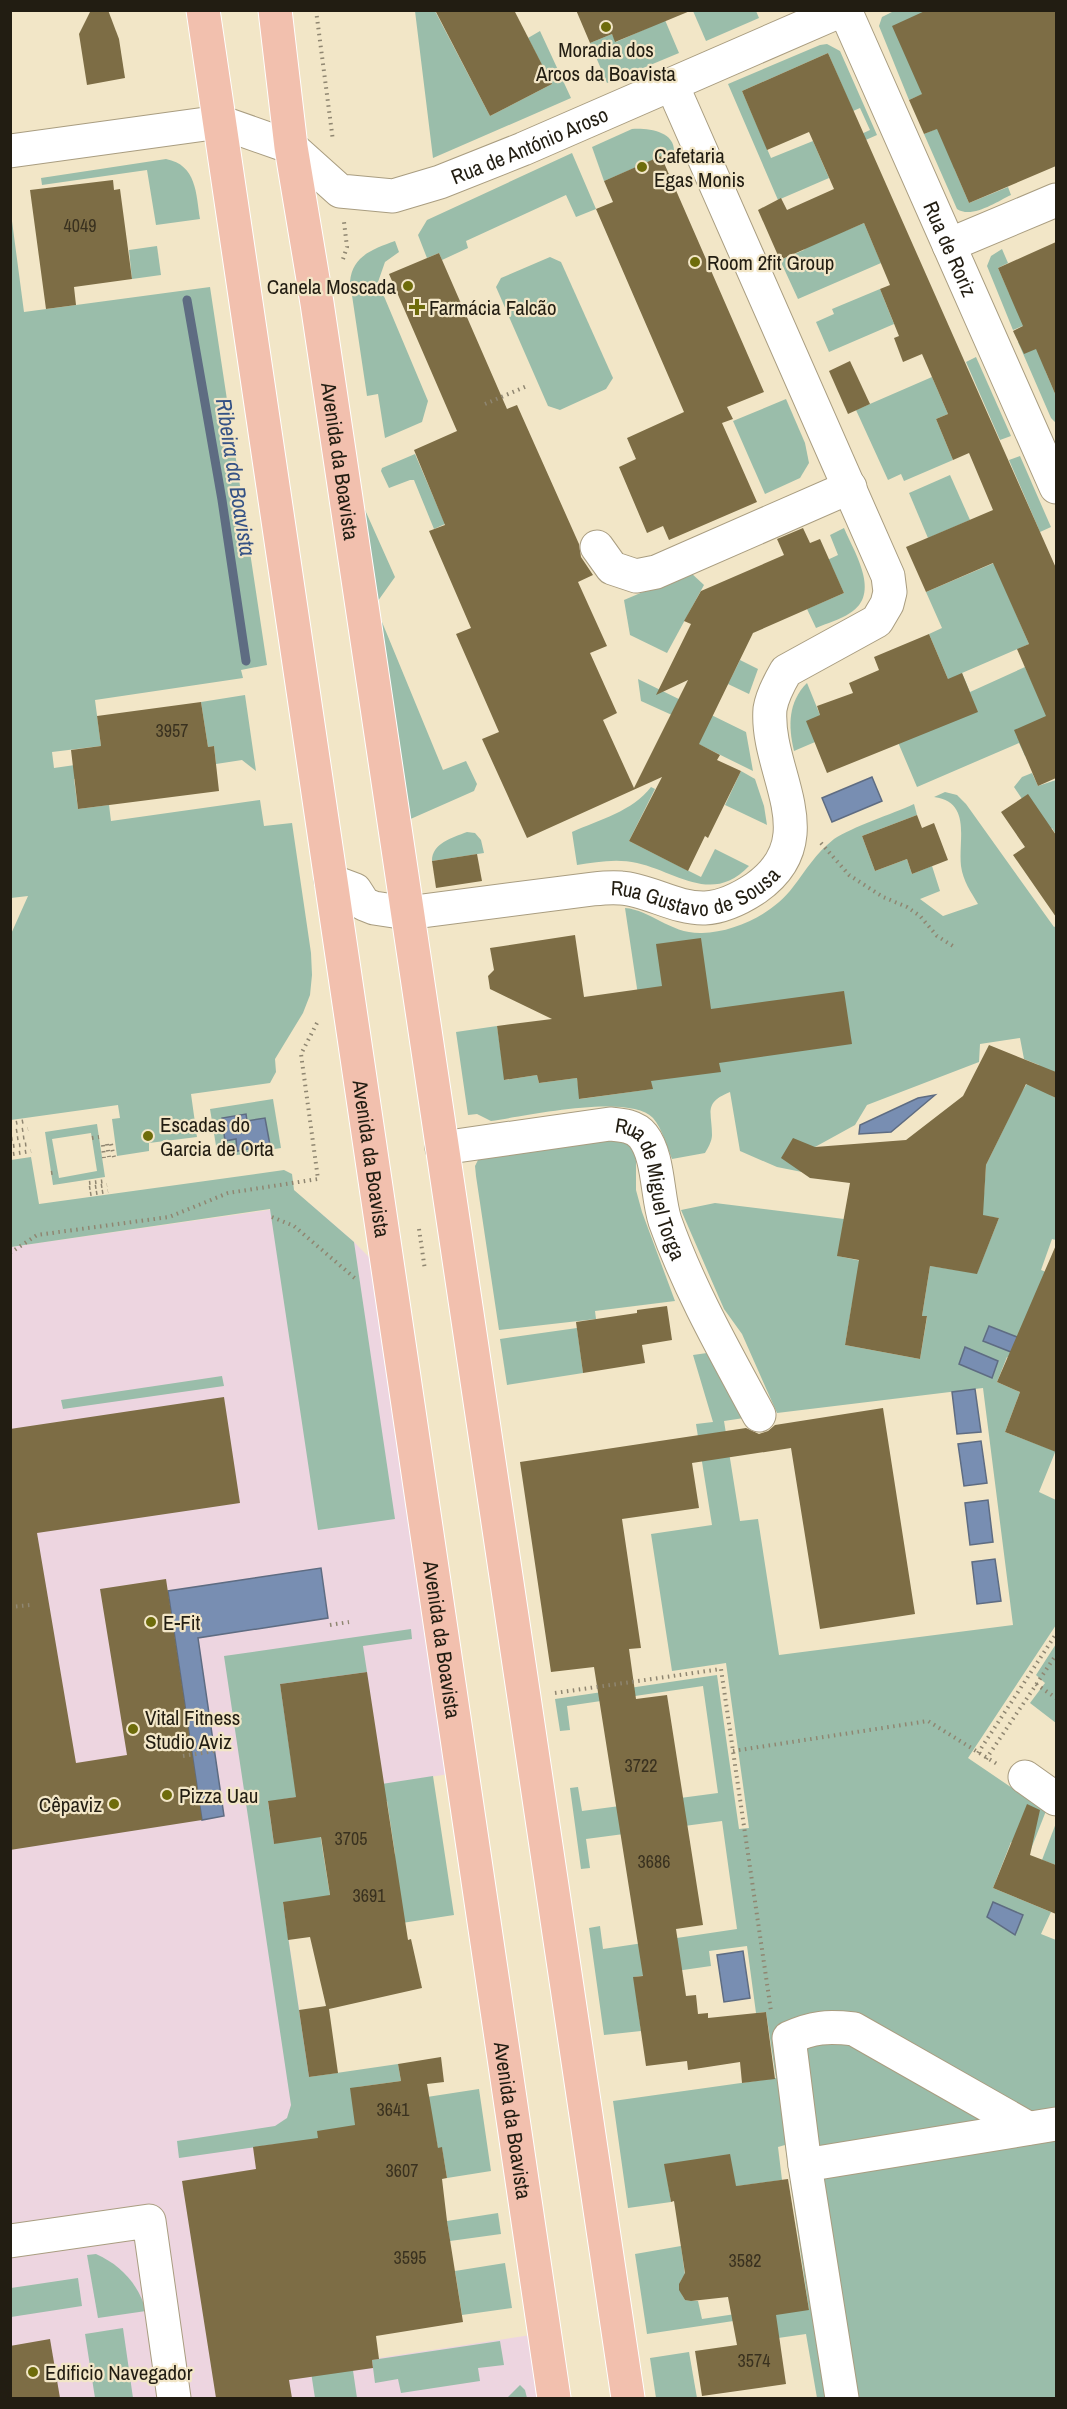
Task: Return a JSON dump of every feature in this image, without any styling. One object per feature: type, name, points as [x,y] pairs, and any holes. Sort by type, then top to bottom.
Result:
[{"type":"main road","name":"Avenida da Boavista","points":[[203,10],[554,2398]]},
{"type":"main road","name":"Avenida da Boavista","points":[[275,10],[291,147],[317,303],[628,2398]]},
{"type":"street","name":"Rua de António Aroso","points":[[220,122],[291,147],[340,191],[393,196],[440,182],[672,85],[843,10]]},
{"type":"street","name":"Rua de Roriz","points":[[843,10],[949,245],[1048,445],[1056,487]]},
{"type":"street","name":"Rua Gustavo de Sousa","points":[[407,913],[593,889],[621,888],[681,905],[705,908],[726,904],[748,893],[766,880],[780,863],[787,847],[789,801],[771,735],[770,722],[770,706],[778,683],[786,671],[877,621],[887,604],[890,592],[888,576],[672,85]]},
{"type":"street","points":[[10,151],[220,122]]},
{"type":"street","points":[[949,245],[1056,200]]},
{"type":"street","points":[[597,547],[612,568],[636,576],[656,572],[850,487]]},
{"type":"street","points":[[332,881],[355,890],[364,904],[374,908],[407,913]]},
{"type":"street","name":"Rua de Miguel Torga","points":[[442,1148],[610,1124],[627,1125],[643,1135],[651,1150],[665,1221],[711,1328],[759,1415]]},
{"type":"street","points":[[1025,1777],[1056,1799]]},
{"type":"street","points":[[842,2398],[805,2165],[789,2038],[808,2029],[831,2026],[854,2029],[1042,2126]]},
{"type":"street","points":[[805,2165],[1042,2126]]},
{"type":"street","points":[[10,2241],[149,2221],[174,2398]]},
{"type":"path","points":[[316,10],[334,149]]},
{"type":"path","points":[[485,404],[527,386]]},
{"type":"path","points":[[814,836],[839,861],[849,875],[883,897],[907,907],[920,916],[937,936],[956,948]]},
{"type":"path","points":[[10,1253],[36,1235],[169,1216],[228,1193],[318,1179],[301,1054],[328,1001],[348,998]]},
{"type":"path","points":[[10,1124],[26,1121]]},
{"type":"path","points":[[10,1132],[28,1129]]},
{"type":"path","points":[[11,1139],[28,1137]]},
{"type":"path","points":[[92,1138],[99,1137]]},
{"type":"path","points":[[13,1146],[30,1144]]},
{"type":"path","points":[[107,1144],[109,1157]]},
{"type":"path","points":[[14,1154],[31,1151]]},
{"type":"path","points":[[51,1173],[57,1172]]},
{"type":"path","points":[[89,1188],[107,1186]]},
{"type":"path","points":[[272,1217],[294,1226],[359,1281]]},
{"type":"path","points":[[422,1252],[425,1270]]},
{"type":"path","points":[[10,1607],[30,1605]]},
{"type":"path","points":[[330,1625],[350,1622]]},
{"type":"path","points":[[978,1753],[1056,1634]]},
{"type":"path","points":[[986,1759],[1056,1655]]},
{"type":"path","points":[[554,1694],[721,1669],[772,2018],[789,2038]]},
{"type":"path","points":[[1036,1684],[1056,1698]]},
{"type":"path","points":[[733,1751],[928,1721],[986,1759],[1025,1777]]},
{"type":"path","points":[[183,1756],[215,1751]]},
{"type":"shaded area","points":[[310,1204],[354,1242],[388,1276],[462,1772],[268,1802],[352,2362],[544,2333],[554,2398],[11,2398],[10,1247]]},
{"type":"green space","points":[[415,11],[435,11],[490,116],[552,84],[528,38],[540,31],[571,98],[433,158]]},
{"type":"green space","points":[[693,11],[756,11],[759,18],[706,41]]},
{"type":"green space","points":[[894,11],[927,11],[962,77],[909,100],[879,26],[882,17]]},
{"type":"green space","points":[[662,13],[679,53],[607,83],[590,43],[612,34],[616,42],[650,27]]},
{"type":"green space","points":[[827,44],[840,51],[877,135],[836,153],[857,136],[870,130],[860,108],[853,111],[828,53],[742,91],[771,158],[813,141],[829,178],[778,200],[728,84]]},
{"type":"green space","points":[[1056,57],[1056,98],[1032,108],[954,168],[969,203],[1008,187],[1011,195],[977,211],[963,212],[957,209],[924,134],[977,112],[1035,67]]},
{"type":"green space","points":[[632,129],[652,130],[665,135],[673,144],[674,151],[604,181],[592,147]]},
{"type":"green space","points":[[572,153],[596,209],[576,217],[566,195],[466,241],[468,248],[442,260],[439,253],[427,258],[418,235],[427,220]]},
{"type":"green space","points":[[166,159],[184,167],[189,174],[196,191],[200,219],[156,225],[147,170],[42,185],[41,178]]},
{"type":"green space","points":[[828,192],[845,231],[864,223],[881,263],[798,299],[780,260],[804,250]]},
{"type":"green space","points":[[10,206],[24,312],[210,287],[267,665],[241,670],[243,678],[95,700],[101,746],[52,752],[54,768],[131,757],[133,771],[74,779],[78,809],[109,805],[111,821],[260,800],[264,826],[292,823],[311,953],[310,995],[303,1013],[275,1059],[276,1072],[270,1083],[191,1094],[197,1137],[149,1143],[149,1151],[117,1156],[112,1119],[120,1118],[118,1105],[11,1120],[11,934],[28,896],[11,898]]},
{"type":"green space","points":[[395,241],[399,252],[385,262],[378,282],[428,401],[422,422],[385,438],[378,394],[367,396],[350,282],[359,260],[372,251]]},
{"type":"green space","points":[[157,246],[161,275],[132,279],[129,250]]},
{"type":"green space","points":[[1002,249],[1008,263],[998,268],[1009,293],[1032,322],[1013,330],[987,266],[991,256]]},
{"type":"green space","points":[[550,257],[561,262],[613,378],[606,389],[560,410],[548,406],[496,287],[501,278]]},
{"type":"green space","points":[[880,289],[894,324],[829,352],[816,322],[834,314],[832,309]]},
{"type":"green space","points":[[1043,332],[1056,363],[1045,370],[1056,396],[1056,423],[1051,418],[1018,342]]},
{"type":"green space","points":[[976,357],[1011,436],[1000,440],[966,362]]},
{"type":"green space","points":[[932,377],[948,414],[936,419],[953,460],[904,481],[901,474],[888,480],[856,410]]},
{"type":"green space","points":[[786,399],[805,443],[809,463],[800,478],[765,494],[733,421]]},
{"type":"green space","points":[[415,454],[445,524],[434,529],[414,480],[389,488],[381,471],[382,468]]},
{"type":"green space","points":[[1020,456],[1051,527],[1040,532],[1009,460]]},
{"type":"green space","points":[[950,475],[970,520],[928,538],[909,493]]},
{"type":"green space","points":[[353,483],[395,577],[375,605],[443,770],[466,761],[477,784],[474,791],[406,821]]},
{"type":"green space","points":[[844,528],[863,572],[864,595],[859,605],[850,613],[816,628],[807,609],[844,593],[832,567],[823,562],[838,555],[830,535]]},
{"type":"green space","points":[[994,563],[1029,644],[962,673],[970,692],[1025,667],[1047,716],[1056,712],[1056,743],[1025,756],[1019,743],[917,787],[897,740],[956,698],[929,634],[942,628],[926,592]]},
{"type":"green space","points":[[690,572],[704,585],[667,653],[630,635],[624,600]]},
{"type":"green space","points":[[740,660],[758,669],[749,694],[728,684]]},
{"type":"green space","points":[[638,679],[746,732],[753,771],[688,739],[694,725],[641,701]]},
{"type":"green space","points":[[807,683],[820,715],[815,742],[794,751],[791,715],[796,698]]},
{"type":"green space","points":[[245,695],[256,771],[242,760],[216,764],[214,746],[208,747],[201,702]]},
{"type":"green space","points":[[741,771],[755,779],[764,806],[767,825],[725,805]]},
{"type":"green space","points":[[1032,773],[1038,786],[1056,780],[1056,835],[1052,828],[1045,833],[1014,787],[1022,777]]},
{"type":"green space","points":[[651,787],[655,789],[629,841],[701,877],[715,849],[749,866],[735,877],[722,883],[708,885],[637,863],[607,861],[577,865],[572,832],[625,809]]},
{"type":"green space","points":[[945,792],[957,795],[966,804],[1054,927],[1056,926],[1056,1079],[1050,1095],[1056,1098],[1056,1240],[1052,1239],[1041,1270],[1056,1276],[1056,1294],[1030,1366],[1007,1357],[997,1382],[1020,1392],[1005,1432],[1056,1450],[1039,1492],[1056,1500],[1056,1625],[968,1758],[1046,1811],[1031,1849],[1011,1842],[993,1888],[1051,1912],[1041,1934],[1056,1940],[1056,2398],[817,2398],[806,2334],[764,2340],[760,2317],[647,2334],[635,2254],[681,2246],[685,2275],[680,2284],[680,2290],[685,2300],[698,2301],[702,2319],[788,2306],[809,2310],[785,2145],[778,2147],[782,2180],[729,2187],[665,2164],[671,2202],[628,2208],[613,2101],[776,2078],[766,2012],[756,2013],[747,1946],[709,1951],[711,1966],[634,1977],[641,2031],[604,2035],[589,1928],[600,1926],[603,1949],[737,1929],[722,1821],[586,1839],[590,1868],[581,1869],[570,1788],[578,1787],[582,1811],[718,1793],[703,1686],[567,1706],[570,1730],[560,1731],[555,1699],[717,1675],[739,1829],[749,1828],[726,1663],[672,1671],[651,1534],[712,1525],[696,1424],[713,1422],[693,1355],[707,1353],[744,1418],[724,1421],[740,1521],[758,1519],[779,1655],[1013,1625],[983,1388],[777,1413],[742,1334],[724,1309],[681,1210],[715,1203],[844,1219],[838,1256],[866,1262],[852,1304],[845,1345],[920,1359],[927,1317],[922,1316],[930,1266],[977,1273],[999,1218],[978,1215],[984,1194],[986,1165],[1021,1093],[1039,1065],[1024,1059],[1020,1038],[980,1044],[979,1062],[867,1105],[855,1125],[815,1147],[802,1172],[777,1167],[740,1151],[730,1092],[712,1104],[712,1137],[705,1153],[672,1159],[656,1122],[641,1111],[622,1107],[576,1108],[491,1121],[477,1114],[468,1115],[456,1032],[497,1026],[505,1080],[537,1075],[539,1083],[577,1078],[580,1099],[652,1089],[625,908],[644,913],[680,930],[691,932],[715,932],[740,925],[764,913],[785,897],[816,856],[834,839],[861,825],[914,804],[917,815],[862,836],[875,871],[907,859],[912,874],[932,866],[940,891],[920,899],[943,916],[978,904],[962,871],[961,824],[958,814],[954,806],[946,800],[934,797]]},
{"type":"green space","points":[[467,832],[475,833],[481,840],[484,853],[432,861],[439,845]]},
{"type":"green space","points":[[273,1099],[281,1148],[218,1158],[210,1109]]},
{"type":"green space","points":[[97,1124],[105,1177],[53,1185],[45,1132]],"holes":[[[91,1133],[97,1171],[59,1178],[52,1139]]]},
{"type":"green space","points":[[615,1138],[630,1143],[636,1155],[636,1190],[675,1301],[595,1311],[596,1319],[499,1330],[476,1176],[475,1166],[478,1160]]},
{"type":"green space","points":[[31,1157],[39,1204],[284,1170],[292,1174],[294,1190],[354,1242],[395,1519],[318,1530],[270,1209],[11,1247],[11,1160]]},
{"type":"green space","points":[[577,1328],[583,1373],[507,1385],[500,1339]]},
{"type":"green space","points":[[222,1376],[224,1386],[63,1409],[61,1400]]},
{"type":"green space","points":[[411,1629],[412,1639],[363,1646],[367,1672],[280,1684],[293,1773],[301,1796],[268,1802],[274,1844],[319,1827],[332,1908],[395,1854],[387,1801],[338,1809],[324,1793],[433,1776],[454,1915],[311,1937],[283,1903],[309,2077],[398,2064],[401,2081],[358,2087],[358,2139],[341,2288],[357,2398],[315,2398],[276,2144],[179,2158],[177,2141],[275,2126],[287,2118],[291,2105],[224,1656]]},
{"type":"green space","points":[[1056,1644],[1056,1723],[1030,1703],[1045,1683],[1036,1675]]},
{"type":"green space","points":[[1056,1823],[1056,1865],[1042,1860]]},
{"type":"green space","points":[[479,2089],[491,2171],[447,2178],[442,2148],[438,2148],[427,2097]]},
{"type":"green space","points":[[498,2213],[501,2234],[450,2241],[447,2221]]},
{"type":"green space","points":[[96,2254],[113,2264],[128,2277],[139,2293],[146,2311],[98,2318],[87,2255]]},
{"type":"green space","points":[[505,2263],[512,2308],[462,2315],[455,2271]]},
{"type":"green space","points":[[78,2278],[82,2306],[11,2317],[11,2288]]},
{"type":"green space","points":[[123,2328],[133,2398],[95,2398],[85,2334]]},
{"type":"green space","points":[[500,2341],[504,2365],[478,2368],[480,2381],[401,2393],[398,2379],[375,2383],[372,2360]]},
{"type":"green space","points":[[689,2352],[697,2398],[656,2398],[650,2358]]},
{"type":"green space","points":[[520,2385],[525,2390],[527,2398],[507,2398]]},
{"type":"water","points":[[872,777],[882,801],[832,822],[822,798]]},
{"type":"water","points":[[935,1095],[891,1132],[859,1134],[860,1125],[918,1098]]},
{"type":"water","points":[[246,1114],[247,1121],[265,1118],[270,1145],[237,1151],[236,1139],[225,1141],[222,1118]]},
{"type":"water","points":[[989,1326],[1022,1339],[1016,1354],[983,1341]]},
{"type":"water","points":[[965,1347],[998,1361],[992,1378],[959,1364]]},
{"type":"water","points":[[975,1389],[981,1432],[957,1434],[952,1392]]},
{"type":"water","points":[[981,1441],[987,1483],[964,1486],[958,1444]]},
{"type":"water","points":[[988,1500],[993,1542],[970,1545],[965,1503]]},
{"type":"water","points":[[995,1559],[1001,1601],[977,1604],[972,1562]]},
{"type":"water","points":[[321,1568],[328,1618],[198,1638],[224,1816],[202,1820],[168,1591]]},
{"type":"water","points":[[993,1902],[1023,1915],[1015,1935],[987,1917]]},
{"type":"water","points":[[743,1951],[750,1998],[724,2002],[717,1955]]},
{"type":"building","points":[[91,10],[108,10],[119,39],[125,78],[87,85],[79,34]]},
{"type":"building","points":[[435,10],[514,10],[552,84],[490,116]]},
{"type":"building","name":"Moradia dos Arcos da Boavista","points":[[576,10],[690,11],[615,42],[612,34],[590,43]]},
{"type":"building","points":[[927,10],[1056,10],[1056,166],[969,203],[937,129],[924,134],[909,100],[922,94],[892,26]]},
{"type":"building","points":[[828,53],[1056,568],[1056,778],[1038,786],[1014,730],[1046,716],[1017,649],[1029,644],[993,563],[926,592],[906,547],[993,510],[969,453],[953,460],[936,419],[948,414],[922,354],[903,362],[894,338],[899,336],[880,289],[890,285],[864,223],[780,260],[758,210],[781,198],[787,210],[834,189],[809,132],[767,150],[742,91]]},
{"type":"building","points":[[661,156],[764,392],[727,407],[733,419],[722,423],[757,502],[669,540],[663,526],[647,533],[619,467],[636,459],[627,438],[684,412],[596,209],[613,202],[604,181]]},
{"type":"building","points":[[113,180],[114,190],[120,189],[132,279],[74,287],[76,305],[46,309],[30,190]]},
{"type":"building","points":[[1056,242],[1056,396],[1036,349],[1024,354],[1013,331],[1023,326],[998,268]]},
{"type":"building","points":[[439,253],[507,409],[517,405],[579,544],[581,557],[593,575],[578,582],[607,646],[590,653],[617,713],[603,720],[634,788],[688,680],[656,695],[691,624],[684,621],[701,591],[784,555],[777,539],[803,528],[810,543],[820,539],[844,593],[753,633],[699,744],[720,755],[717,760],[741,771],[708,838],[705,836],[688,871],[629,841],[662,777],[527,838],[482,739],[499,732],[456,634],[471,628],[429,531],[445,525],[414,450],[457,431],[389,274]]},
{"type":"building","points":[[850,361],[870,404],[848,414],[829,371]]},
{"type":"building","points":[[929,634],[948,679],[962,673],[978,712],[827,773],[806,721],[820,715],[817,706],[853,693],[849,683],[879,670],[874,657]]},
{"type":"building","points":[[201,702],[208,747],[214,746],[219,791],[78,809],[71,750],[101,746],[97,716]]},
{"type":"building","points":[[1028,794],[1056,835],[1056,917],[1013,855],[1025,847],[1001,812]]},
{"type":"building","points":[[917,815],[922,828],[934,823],[948,860],[912,874],[907,859],[875,871],[862,836]]},
{"type":"building","points":[[477,854],[482,881],[436,888],[432,861]]},
{"type":"building","points":[[575,935],[584,997],[662,986],[656,944],[701,938],[711,1009],[844,991],[852,1044],[719,1063],[721,1072],[651,1081],[653,1089],[579,1099],[577,1078],[539,1083],[537,1075],[504,1080],[497,1026],[552,1019],[490,989],[488,976],[494,970],[490,948]]},
{"type":"building","points":[[989,1045],[1056,1072],[1056,1098],[1026,1084],[986,1165],[983,1215],[999,1218],[977,1274],[930,1266],[922,1316],[927,1316],[920,1359],[845,1345],[859,1260],[837,1256],[850,1183],[810,1178],[781,1158],[793,1138],[815,1147],[906,1140],[963,1096]]},
{"type":"building","points":[[1056,1245],[1056,1452],[1005,1432],[1020,1392],[997,1382]]},
{"type":"building","points":[[667,1306],[672,1340],[642,1345],[645,1363],[583,1373],[576,1322]]},
{"type":"building","points":[[224,1397],[240,1503],[37,1533],[76,1763],[127,1755],[100,1589],[166,1579],[202,1820],[10,1850],[10,1429]]},
{"type":"building","points":[[883,1408],[915,1614],[820,1629],[791,1448],[692,1463],[699,1508],[622,1519],[641,1648],[629,1649],[636,1699],[667,1695],[703,1925],[676,1929],[686,1996],[696,1995],[698,2014],[708,2013],[708,2018],[766,2012],[775,2079],[742,2083],[740,2062],[688,2070],[687,2061],[646,2066],[633,1977],[643,1976],[594,1667],[551,1672],[520,1462],[746,1428],[759,1434],[775,1425]]},
{"type":"building","points":[[367,1672],[408,1940],[411,1939],[422,1988],[329,2009],[338,2073],[309,2077],[299,2010],[326,2006],[310,1937],[288,1940],[283,1902],[330,1895],[321,1837],[274,1844],[268,1801],[296,1797],[280,1684]]},
{"type":"building","points":[[1027,1804],[1040,1810],[1030,1855],[1056,1865],[1056,1914],[993,1888]]},
{"type":"building","points":[[441,2057],[444,2082],[427,2084],[438,2148],[442,2147],[447,2178],[442,2179],[463,2322],[376,2336],[379,2359],[372,2360],[373,2368],[289,2380],[292,2398],[216,2398],[182,2181],[256,2169],[253,2147],[318,2138],[317,2131],[355,2125],[350,2088],[401,2081],[398,2064]]},
{"type":"building","points":[[730,2154],[736,2186],[788,2179],[809,2310],[776,2315],[786,2384],[702,2396],[695,2351],[737,2345],[728,2297],[691,2301],[685,2300],[679,2290],[679,2284],[685,2273],[674,2201],[671,2202],[664,2164]]},
{"type":"building","name":"Edificio Navegador","points":[[50,2339],[60,2398],[10,2398],[10,2346]]},
{"type":"waterway","name":"Ribeira da Boavista","points":[[187,300],[222,500],[246,661]]},
{"type":"place","name":"Moradia dos Arcos da Boavista","points":[[606,27]]},
{"type":"place","name":"Cafetaria Egas Monis","points":[[642,167]]},
{"type":"place","name":"Room 2fit Group","points":[[695,262]]},
{"type":"place","name":"Canela Moscada","points":[[408,286]]},
{"type":"place","name":"Farmácia Falcão","points":[[417,307]]},
{"type":"place","name":"Escadas do Garcia de Orta","points":[[148,1136]]},
{"type":"place","name":"E-Fit","points":[[151,1622]]},
{"type":"place","name":"Vital Fitness Studio Aviz","points":[[133,1729]]},
{"type":"place","name":"Pizza Uau","points":[[167,1795]]},
{"type":"place","name":"Cêpaviz","points":[[114,1804]]},
{"type":"place","name":"Edificio Navegador","points":[[33,2372]]}]
